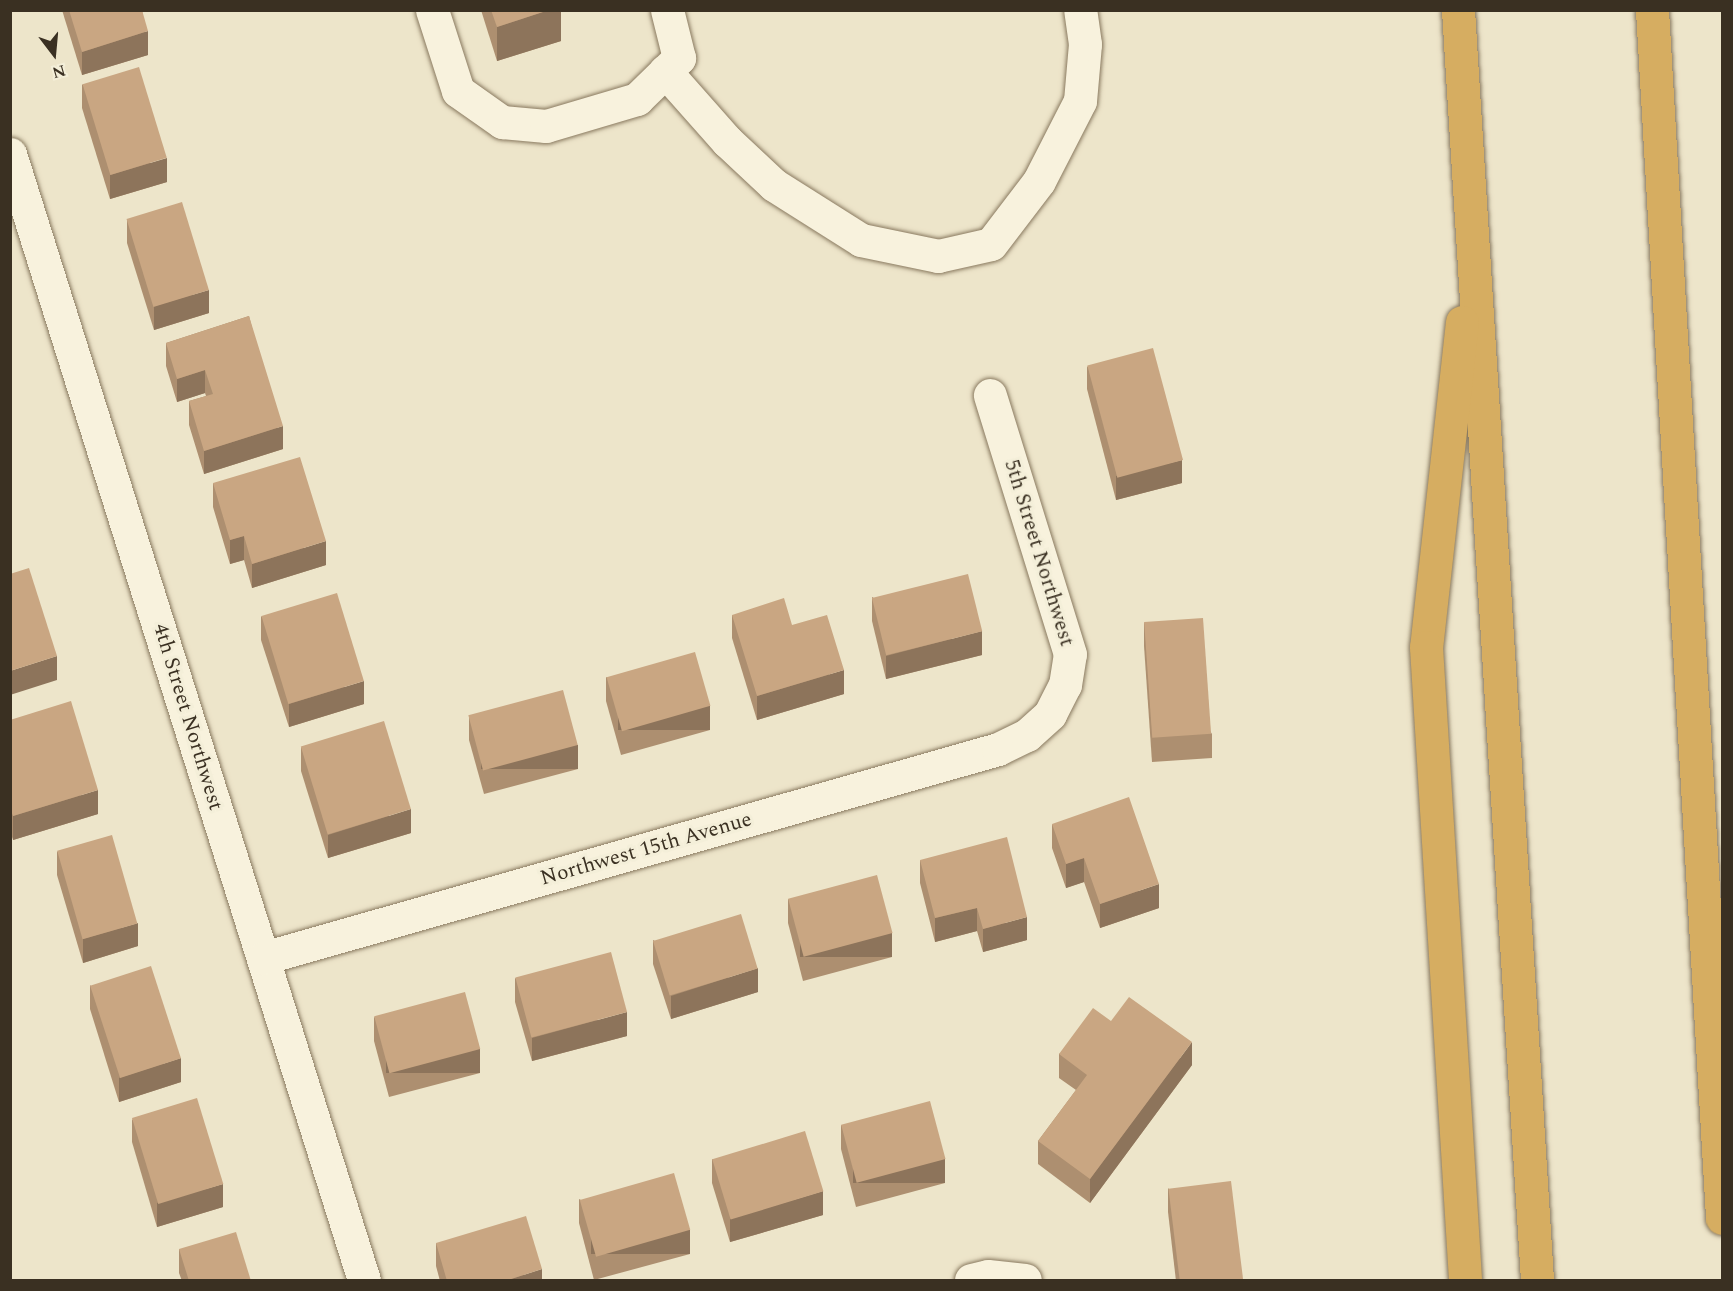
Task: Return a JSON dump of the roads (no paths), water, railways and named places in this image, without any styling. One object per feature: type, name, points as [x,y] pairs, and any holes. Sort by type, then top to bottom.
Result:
[{"type":"highway","points":[[1458,10],[1537,1281]]},
{"type":"highway","points":[[1652,10],[1722,1218]]},
{"type":"highway","points":[[1465,1281],[1426,647],[1472,234]]},
{"type":"street","points":[[432,10],[458,91],[502,122],[546,126],[637,99],[679,58],[667,10]]},
{"type":"street","points":[[665,71],[727,141],[774,185],[861,240],[938,256],[991,244],[1039,181],[1080,101],[1086,44],[1080,10]]},
{"type":"street","name":"4th Street Northwest","points":[[10,154],[364,1281]]},
{"type":"street","name":"5th Street Northwest","points":[[990,395],[1070,654],[1065,685],[1050,714],[1027,735]]},
{"type":"street","name":"Northwest 15th Avenue","points":[[263,958],[998,749],[1027,735]]},
{"type":"street","points":[[971,1281],[988,1276],[1025,1281]]}]
